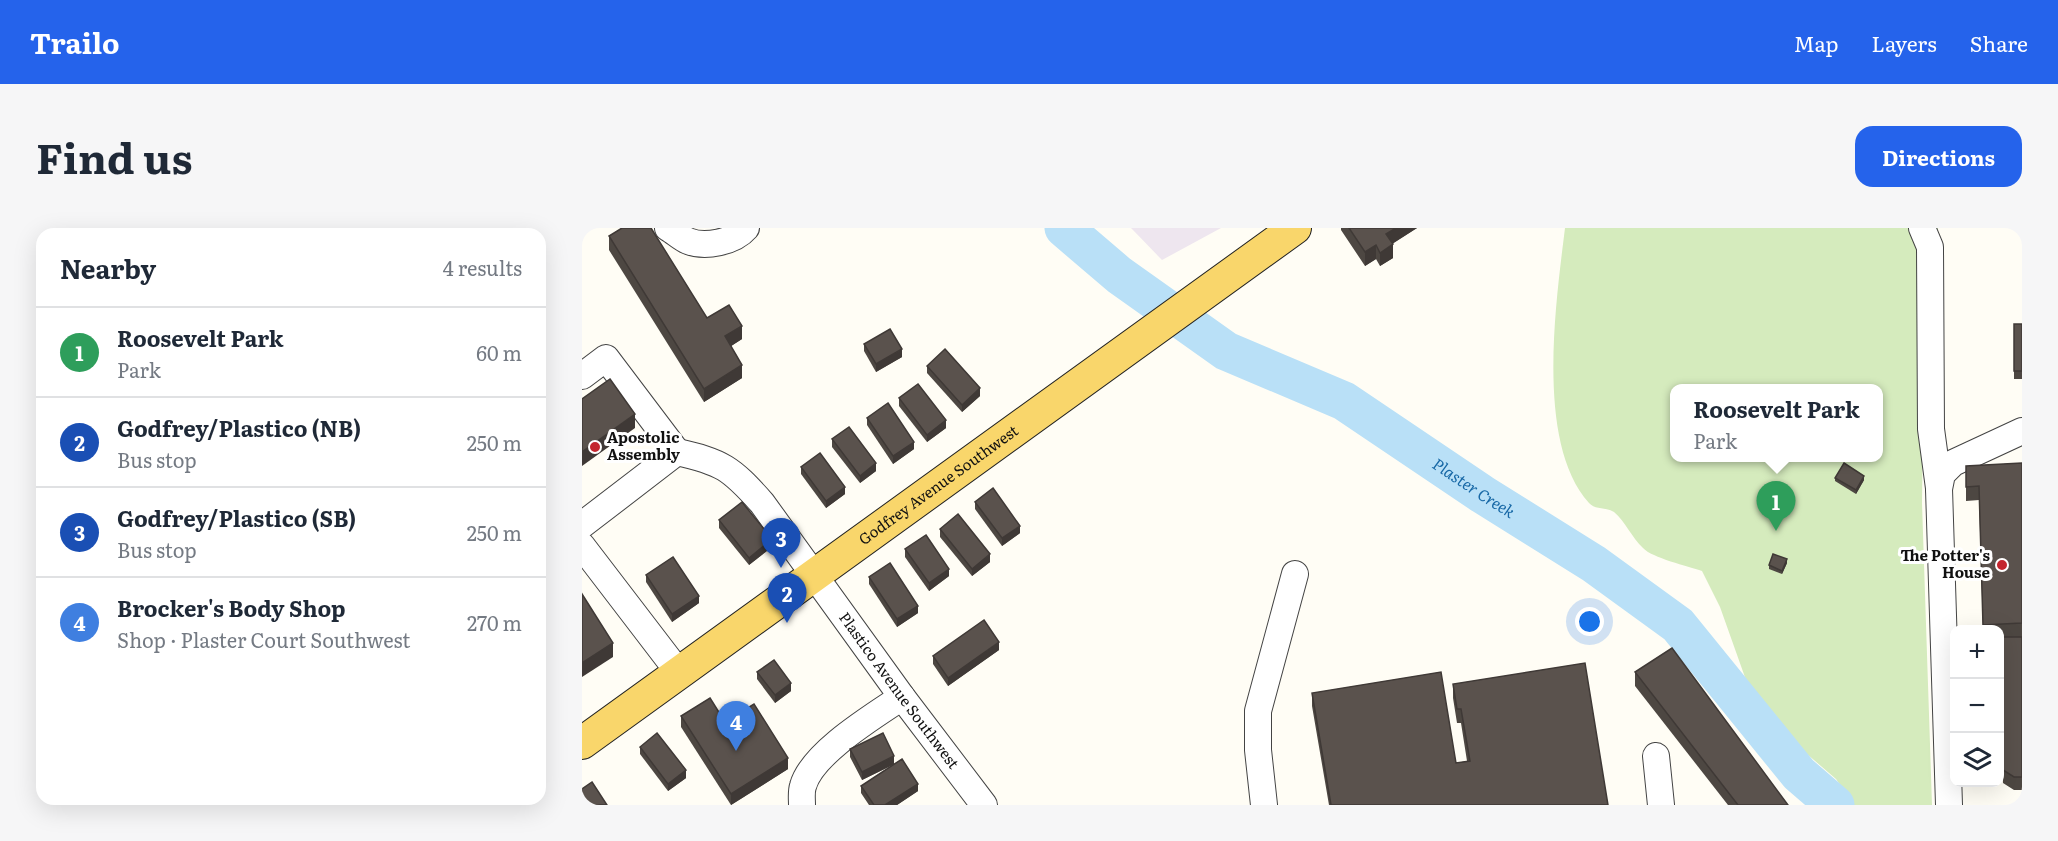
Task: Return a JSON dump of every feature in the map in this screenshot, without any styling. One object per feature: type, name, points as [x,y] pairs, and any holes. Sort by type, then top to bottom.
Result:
[{"type":"main road","name":"Godfrey Avenue Southwest","points":[[582,743],[814,577],[1134,342],[1295,228]]},
{"type":"street","points":[[668,228],[690,242],[714,244],[741,234],[746,228]]},
{"type":"street","points":[[1922,228],[1930,247],[1931,429],[1939,489],[1948,805]]},
{"type":"street","points":[[582,376],[606,358],[677,452],[583,543],[680,674]]},
{"type":"street","points":[[1939,489],[1942,474],[1953,463],[2022,431]]},
{"type":"street","name":"Plastico Avenue Southwest","points":[[677,452],[712,460],[742,480],[762,503],[902,698],[984,805]]},
{"type":"street","points":[[1264,805],[1258,750],[1258,711],[1295,574]]},
{"type":"street","points":[[802,805],[802,786],[832,748],[856,727],[902,698]]},
{"type":"street","points":[[1656,756],[1661,805]]},
{"type":"shaded area","points":[[1131,228],[1221,228],[1162,260]]},
{"type":"green space","points":[[1565,228],[1938,228],[1935,357],[1923,415],[1922,503],[1932,805],[1854,805],[1836,779],[1757,711],[1720,607],[1702,571],[1648,552],[1614,512],[1594,507],[1589,503],[1572,477],[1561,445],[1555,409],[1553,371],[1557,294]]},
{"type":"building","points":[[622,228],[651,228],[707,318],[729,305],[742,326],[725,336],[742,365],[704,389],[609,236]]},
{"type":"building","points":[[1349,228],[1396,228],[1386,234],[1393,244],[1380,253],[1376,245],[1365,252]]},
{"type":"building","points":[[2014,324],[2022,324],[2022,371],[2014,371]]},
{"type":"building","points":[[890,329],[902,349],[876,364],[864,344]]},
{"type":"building","points":[[945,349],[980,388],[962,405],[927,366]]},
{"type":"building","name":"Apostolic Assembly","points":[[610,379],[635,414],[582,452],[582,399]]},
{"type":"building","points":[[918,384],[946,420],[927,435],[899,398]]},
{"type":"building","points":[[888,403],[914,442],[893,456],[867,418]]},
{"type":"building","points":[[849,427],[876,463],[860,476],[832,439]]},
{"type":"building","points":[[820,453],[845,487],[826,501],[801,467]]},
{"type":"building","points":[[1844,463],[1864,476],[1856,490],[1835,478]]},
{"type":"building","name":"The Potter's House","points":[[2022,463],[2022,623],[1983,625],[1979,486],[1966,487],[1966,466]]},
{"type":"building","points":[[993,488],[1020,526],[1002,538],[975,502]]},
{"type":"building","points":[[742,502],[772,539],[749,558],[719,520]]},
{"type":"building","points":[[958,514],[990,554],[972,569],[940,529]]},
{"type":"building","points":[[926,535],[949,569],[929,583],[905,549]]},
{"type":"building","points":[[1773,554],[1787,559],[1782,571],[1769,565]]},
{"type":"building","points":[[673,557],[699,596],[672,614],[646,575]]},
{"type":"building","points":[[890,563],[918,606],[897,619],[869,577]]},
{"type":"building","points":[[582,594],[613,643],[582,663]]},
{"type":"building","points":[[984,620],[999,642],[948,678],[933,656]]},
{"type":"building","points":[[2004,637],[2022,637],[2022,777],[2014,777],[2004,771]]},
{"type":"building","points":[[1672,648],[1788,805],[1738,805],[1635,672]]},
{"type":"building","points":[[774,660],[791,683],[775,695],[757,672]]},
{"type":"building","points":[[1585,663],[1608,805],[1331,805],[1312,693],[1441,672],[1456,763],[1470,761],[1461,709],[1457,709],[1453,684]]},
{"type":"building","points":[[710,698],[725,722],[754,704],[788,758],[731,794],[681,716]]},
{"type":"building","points":[[657,733],[686,770],[668,784],[640,747]]},
{"type":"building","points":[[883,733],[894,756],[862,772],[850,749]]},
{"type":"building","points":[[902,759],[918,784],[885,805],[874,805],[861,786]]},
{"type":"building","points":[[592,782],[607,805],[582,805],[582,789]]},
{"type":"waterway","name":"Plaster Creek","points":[[1064,228],[1119,275],[1226,351],[1344,401],[1482,494],[1594,564],[1678,625],[1799,774],[1835,805]]},
{"type":"place","name":"Apostolic Assembly","points":[[595,447]]},
{"type":"place","name":"Roosevelt Park","points":[[1776,531]]},
{"type":"place","name":"The Potter's House","points":[[2002,565]]},
{"type":"place","name":"Godfrey/Plastico (SB)","points":[[781,568]]},
{"type":"place","name":"Godfrey/Plastico (NB)","points":[[787,623]]},
{"type":"place","name":"Brocker's Body Shop","points":[[736,751]]}]
